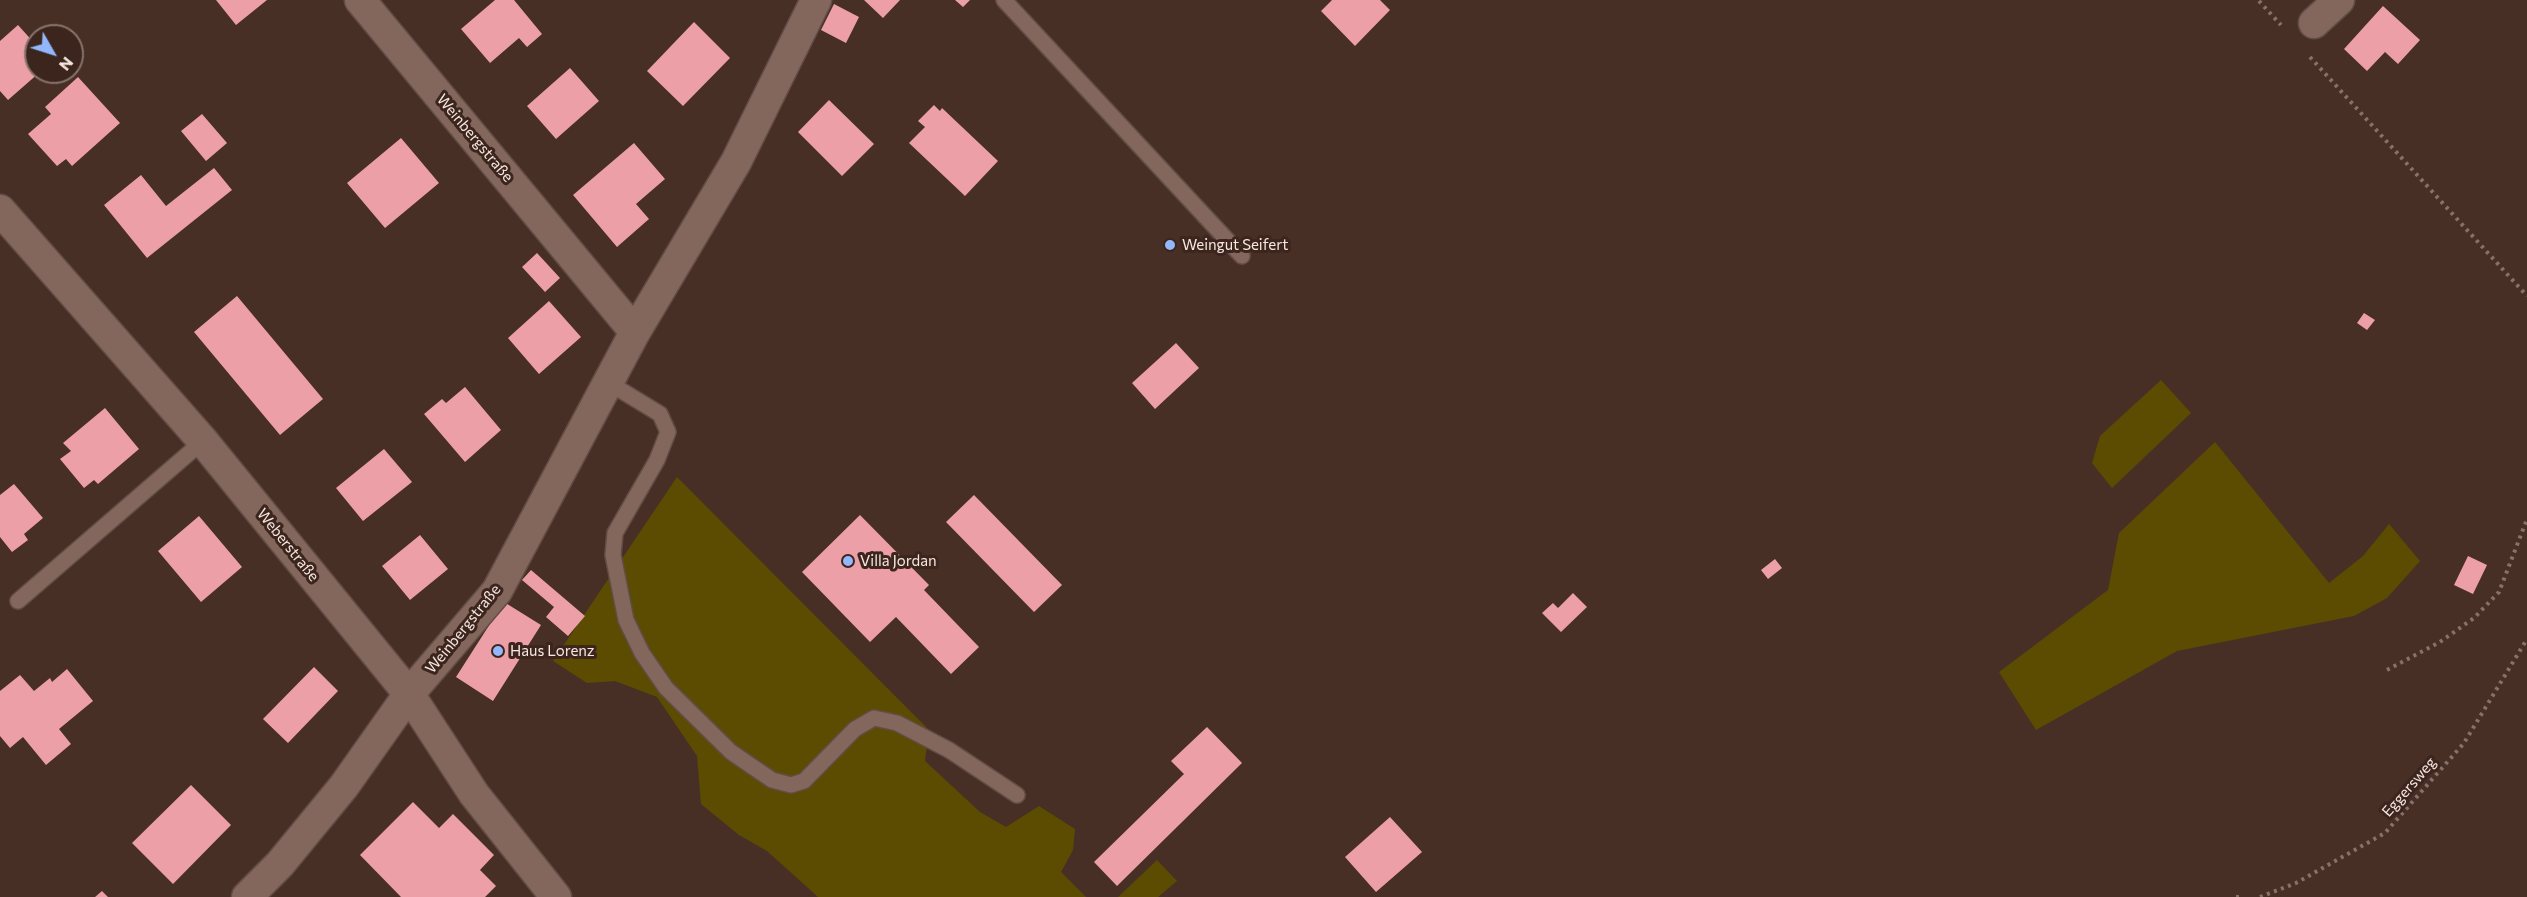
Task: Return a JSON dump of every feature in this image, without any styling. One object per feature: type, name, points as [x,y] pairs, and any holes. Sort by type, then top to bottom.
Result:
[{"type":"street","name":"Weinbergstraße","points":[[360,0],[635,332]]},
{"type":"street","name":"Weinbergstraße","points":[[247,897],[280,864],[344,786],[409,694],[497,591],[635,332],[736,162],[816,0]]},
{"type":"street","points":[[2314,23],[2339,0]]},
{"type":"street","name":"Weberstraße","points":[[0,210],[203,441],[409,694],[474,794],[556,897]]},
{"type":"lane","points":[[1004,0],[1242,256]]},
{"type":"lane","points":[[609,382],[660,414],[669,432],[657,460],[615,533],[612,555],[626,620],[642,653],[666,688],[731,752],[772,780],[791,785],[804,781],[855,729],[874,718],[897,723],[949,750],[1017,795]]},
{"type":"lane","points":[[18,601],[203,441]]},
{"type":"path","points":[[2259,1],[2283,27]]},
{"type":"path","points":[[2306,53],[2527,297]]},
{"type":"path","points":[[2387,670],[2440,642],[2474,618],[2499,592],[2527,519]]},
{"type":"path","name":"Eggersweg","points":[[2260,897],[2296,883],[2385,833],[2464,743],[2527,639]]},
{"type":"path","points":[[2236,897],[2243,897]]},
{"type":"shaded area","points":[[2161,380],[2191,413],[2112,488],[2092,463],[2100,436]]},
{"type":"shaded area","points":[[2215,442],[2329,583],[2363,556],[2389,524],[2420,561],[2387,598],[2354,616],[2177,651],[2036,730],[1999,672],[2108,590],[2119,533]]},
{"type":"shaded area","points":[[677,477],[929,730],[925,761],[980,812],[1006,827],[1039,806],[1075,829],[1073,850],[1061,872],[1086,897],[818,897],[767,851],[739,835],[701,804],[697,756],[657,697],[615,681],[587,683],[553,661]]},
{"type":"shaded area","points":[[1157,860],[1177,881],[1158,897],[1118,897]]},
{"type":"building","points":[[216,0],[267,0],[236,25]]},
{"type":"building","points":[[495,0],[514,0],[542,34],[527,47],[519,38],[490,63],[461,29]]},
{"type":"building","points":[[864,0],[900,0],[883,18]]},
{"type":"building","points":[[955,0],[970,0],[963,7]]},
{"type":"building","points":[[1332,0],[1380,0],[1390,10],[1355,46],[1321,11]]},
{"type":"building","points":[[834,4],[859,17],[846,43],[821,30]]},
{"type":"building","points":[[2383,6],[2420,40],[2398,64],[2385,52],[2367,71],[2344,49]]},
{"type":"building","points":[[694,22],[730,58],[683,106],[647,71]]},
{"type":"building","points":[[18,25],[24,32],[24,84],[26,84],[8,100],[0,91],[0,41]]},
{"type":"building","points":[[570,68],[599,101],[556,139],[527,106]]},
{"type":"building","points":[[70,84],[84,84],[120,123],[72,166],[66,159],[57,166],[28,134],[51,114],[45,107]]},
{"type":"building","points":[[829,100],[874,144],[842,176],[798,132]]},
{"type":"building","points":[[934,105],[940,111],[942,108],[998,161],[965,196],[909,143],[925,127],[918,121]]},
{"type":"building","points":[[202,114],[227,143],[206,161],[181,131]]},
{"type":"building","points":[[401,138],[439,183],[385,228],[347,183]]},
{"type":"building","points":[[634,143],[665,179],[636,204],[649,219],[617,247],[573,195]]},
{"type":"building","points":[[214,168],[232,190],[147,258],[104,205],[141,175],[166,206]]},
{"type":"building","points":[[537,253],[560,278],[545,292],[522,267]]},
{"type":"building","points":[[237,296],[323,399],[280,435],[194,332]]},
{"type":"building","points":[[549,301],[581,337],[539,374],[508,338]]},
{"type":"building","points":[[2364,313],[2375,320],[2367,330],[2357,323]]},
{"type":"building","points":[[1176,343],[1199,368],[1155,409],[1132,383]]},
{"type":"building","points":[[465,387],[501,430],[465,462],[424,414],[442,399],[446,403]]},
{"type":"building","points":[[105,408],[139,449],[98,484],[94,480],[84,488],[60,459],[71,451],[63,443]]},
{"type":"building","points":[[384,449],[412,482],[363,521],[336,488]]},
{"type":"building","points":[[14,484],[43,518],[24,534],[28,540],[12,552],[0,537],[0,495]]},
{"type":"building","points":[[974,495],[1062,585],[1034,612],[946,522]]},
{"type":"building","points":[[860,515],[929,585],[924,590],[979,647],[951,674],[896,617],[870,642],[802,572]]},
{"type":"building","points":[[199,516],[242,567],[201,602],[158,551]]},
{"type":"building","points":[[420,535],[448,569],[410,600],[382,566]]},
{"type":"building","points":[[2468,556],[2487,565],[2473,594],[2454,585]]},
{"type":"building","points":[[1775,559],[1782,568],[1768,579],[1761,570]]},
{"type":"building","points":[[531,570],[585,616],[568,636],[546,617],[554,607],[522,580]]},
{"type":"building","points":[[1573,593],[1587,607],[1561,632],[1542,613],[1553,603],[1558,608]]},
{"type":"building","name":"Haus Lorenz","points":[[504,602],[541,625],[493,701],[456,677]]},
{"type":"building","points":[[314,667],[338,691],[288,743],[263,719]]},
{"type":"building","points":[[67,669],[93,701],[59,729],[71,744],[46,765],[23,737],[10,748],[0,736],[0,691],[20,675],[34,691],[50,678],[52,682]]},
{"type":"building","points":[[1207,727],[1242,763],[1117,886],[1094,862],[1184,774],[1171,761]]},
{"type":"building","points":[[191,785],[231,825],[173,884],[132,843]]},
{"type":"building","points":[[413,802],[439,828],[453,814],[494,855],[480,870],[496,886],[485,897],[401,897],[360,855]]},
{"type":"building","points":[[1390,817],[1422,852],[1376,892],[1345,857]]},
{"type":"building","points":[[102,891],[108,897],[95,897]]},
{"type":"place","name":"Weingut Seifert","points":[[1170,245]]},
{"type":"place","name":"Villa Jordan","points":[[848,561]]},
{"type":"place","name":"Haus Lorenz","points":[[498,651]]}]
